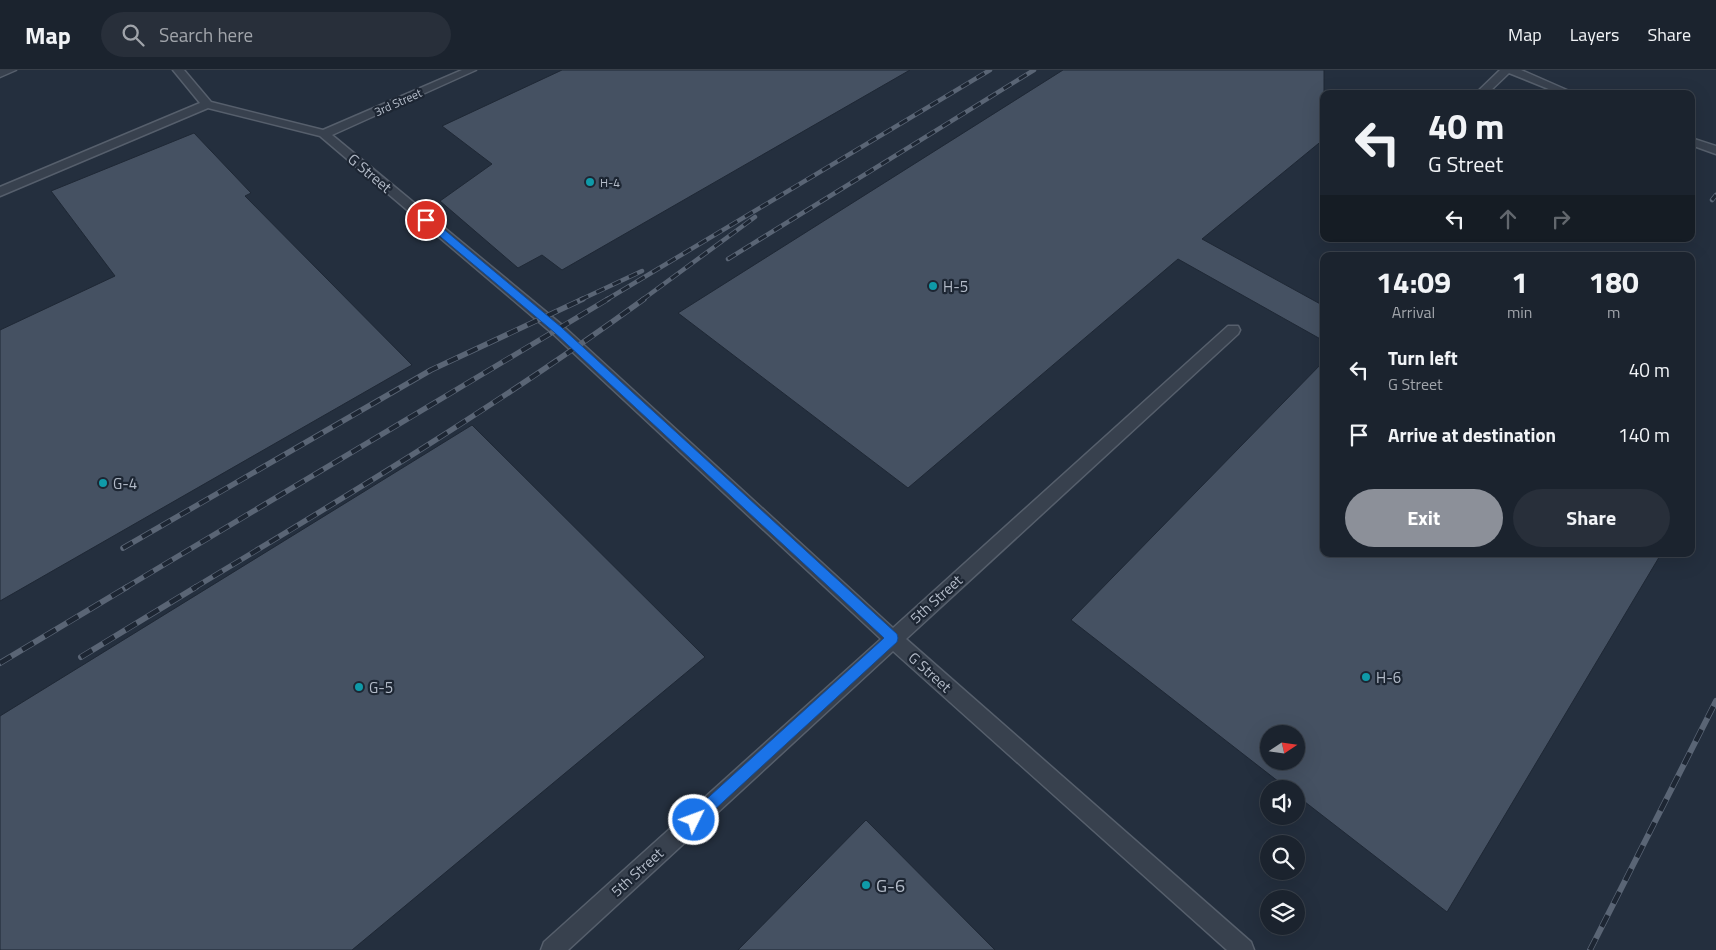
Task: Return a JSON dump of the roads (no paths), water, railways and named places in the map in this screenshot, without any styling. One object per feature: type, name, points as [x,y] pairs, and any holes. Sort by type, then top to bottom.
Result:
[{"type":"lane","points":[[0,74],[10,70]]},
{"type":"lane","points":[[178,70],[207,104],[324,134]]},
{"type":"lane","name":"3rd Street","points":[[324,134],[471,70]]},
{"type":"lane","points":[[1484,90],[1506,70]]},
{"type":"lane","points":[[1511,70],[1562,90]]},
{"type":"lane","points":[[0,192],[207,104]]},
{"type":"lane","name":"G Street","points":[[324,134],[557,329],[892,638],[1243,950]]},
{"type":"lane","points":[[1695,142],[1716,150]]},
{"type":"lane","name":"5th Street","points":[[552,950],[892,638],[1233,330]]},
{"type":"railway","points":[[606,300],[990,70]]},
{"type":"railway","points":[[728,259],[1034,70]]},
{"type":"railway","points":[[1712,200],[1716,195]]},
{"type":"railway","points":[[642,300],[755,217]]},
{"type":"railway","points":[[580,300],[642,271]]},
{"type":"railway","points":[[123,548],[431,370],[583,299]]},
{"type":"railway","points":[[125,588],[608,299]]},
{"type":"railway","points":[[194,588],[366,484],[479,412],[590,338],[644,299]]},
{"type":"railway","points":[[0,663],[127,587]]},
{"type":"railway","points":[[81,657],[196,587]]},
{"type":"railway","points":[[1590,950],[1716,701]]},
{"type":"place","name":"H-4","points":[[590,182]]},
{"type":"place","name":"H-5","points":[[933,286]]},
{"type":"place","name":"G-4","points":[[103,483]]},
{"type":"place","name":"H-6","points":[[1366,677]]},
{"type":"place","name":"G-5","points":[[359,687]]},
{"type":"place","name":"G-6","points":[[866,885]]}]
